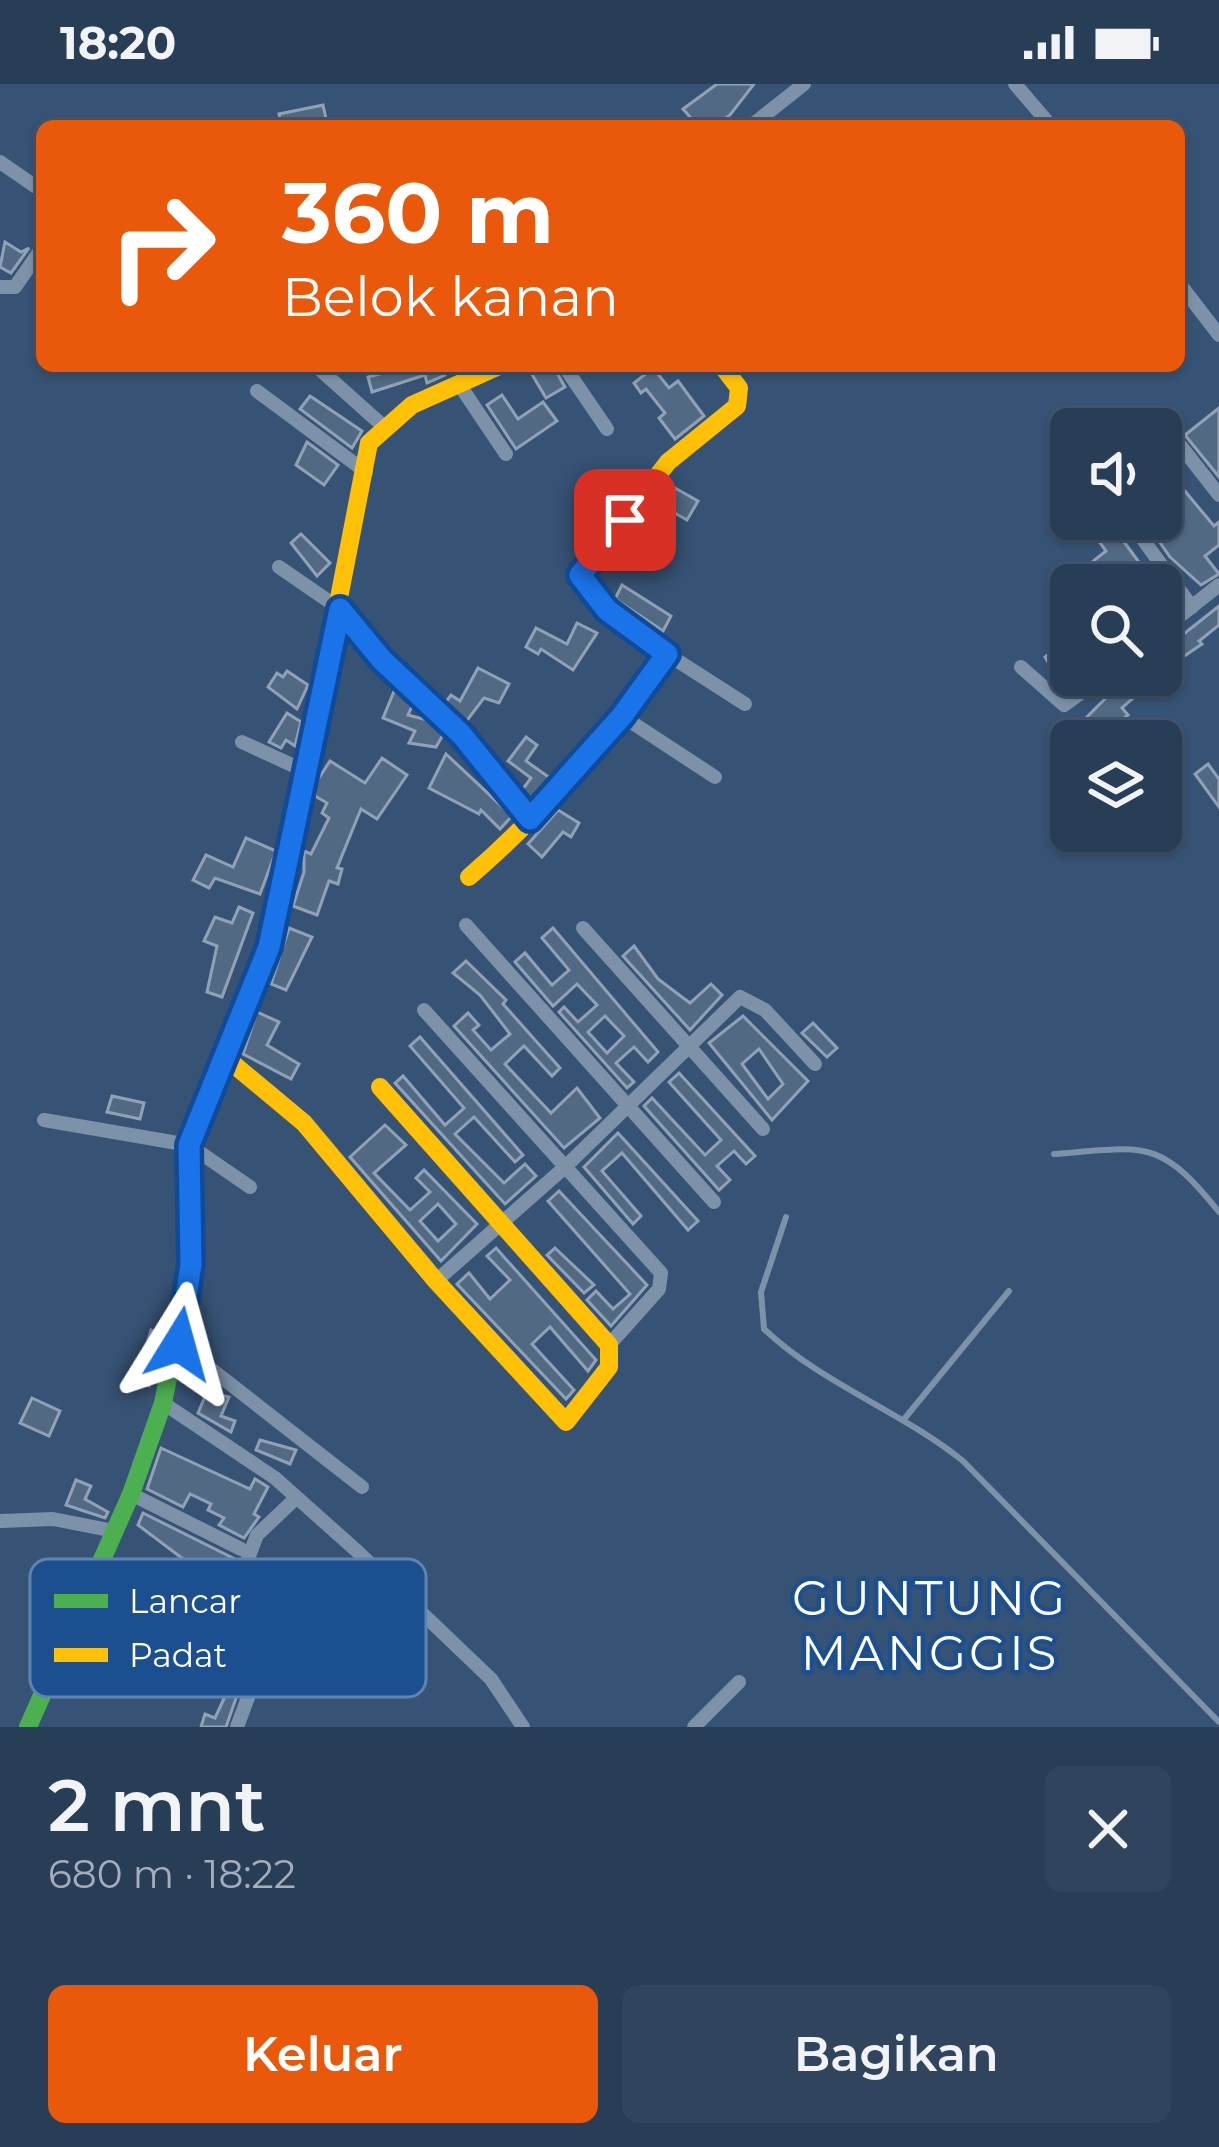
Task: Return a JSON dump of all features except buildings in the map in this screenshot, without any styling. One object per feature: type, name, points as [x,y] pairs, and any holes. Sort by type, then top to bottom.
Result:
[{"type":"street","points":[[759,120],[804,84]]},
{"type":"street","points":[[1015,84],[1046,120]]},
{"type":"street","points":[[0,162],[36,187]]},
{"type":"street","points":[[0,287],[15,287],[36,257]]},
{"type":"street","points":[[1185,291],[1219,335]]},
{"type":"street","points":[[323,372],[382,424]]},
{"type":"street","points":[[102,1559],[164,1403],[179,1344],[191,1264],[189,1145],[269,947],[309,773],[369,443],[382,424],[415,400],[461,387],[488,372]]},
{"type":"street","points":[[568,372],[607,429]]},
{"type":"street","points":[[727,372],[739,388],[737,406],[668,462],[580,575],[607,610],[745,704]]},
{"type":"street","points":[[461,387],[506,454]]},
{"type":"street","points":[[257,391],[366,472]]},
{"type":"street","points":[[1182,448],[1219,496]]},
{"type":"street","points":[[1143,540],[1192,607]]},
{"type":"street","points":[[279,567],[340,609],[382,660],[461,734],[530,819]]},
{"type":"street","points":[[1182,615],[1219,585]]},
{"type":"street","points":[[469,877],[530,819],[622,716],[667,654]]},
{"type":"street","points":[[1021,667],[1050,693]]},
{"type":"street","points":[[622,716],[715,778]]},
{"type":"street","points":[[242,742],[309,773]]},
{"type":"street","points":[[466,925],[714,1202]]},
{"type":"street","points":[[583,928],[763,1129]]},
{"type":"street","points":[[436,1281],[565,1167],[687,1046],[745,996],[815,1064]]},
{"type":"street","points":[[226,1058],[304,1123],[436,1281],[566,1422],[609,1367],[609,1345],[662,1279],[424,1010]]},
{"type":"street","points":[[380,1087],[609,1345]]},
{"type":"street","points":[[44,1120],[189,1145],[250,1187]]},
{"type":"street","points":[[179,1344],[362,1487]]},
{"type":"street","points":[[164,1403],[296,1498],[362,1559]]},
{"type":"street","points":[[131,1494],[241,1549]]},
{"type":"street","points":[[248,1559],[257,1535],[296,1498]]},
{"type":"street","points":[[1,1521],[53,1519],[114,1531]]},
{"type":"street","points":[[426,1619],[491,1679],[523,1727]]},
{"type":"street","points":[[694,1727],[739,1682]]},
{"type":"street","points":[[28,1727],[41,1697]]},
{"type":"street","points":[[237,1727],[248,1697]]},
{"type":"lane","points":[[1054,1154],[1132,1148],[1169,1157],[1219,1212]]},
{"type":"lane","points":[[786,1217],[761,1292],[764,1329],[802,1360],[904,1419],[963,1461],[1219,1722]]},
{"type":"lane","points":[[904,1419],[1009,1291]]},
{"type":"traffic: fast","points":[[102,1559],[163,1403],[191,1265],[189,1145],[249,996]]},
{"type":"traffic: fast","points":[[28,1727],[41,1697]]},
{"type":"traffic: slow","points":[[249,996],[280,903],[369,443],[412,405],[486,372]]},
{"type":"traffic: slow","points":[[469,877],[574,772],[667,654],[607,610],[580,576],[668,462],[737,406],[739,388],[727,372]]},
{"type":"traffic: slow","points":[[226,1058],[304,1123],[436,1281],[566,1422],[609,1367],[609,1345],[380,1087]]},
{"type":"district","name":"GUNTUNG MANGGIS","points":[[930,1626]]},
{"type":"route","points":[[179,1344],[191,1264],[189,1145],[269,947],[340,609],[382,660],[461,734],[530,819],[622,716],[667,654],[607,610],[580,575],[625,520]]}]
